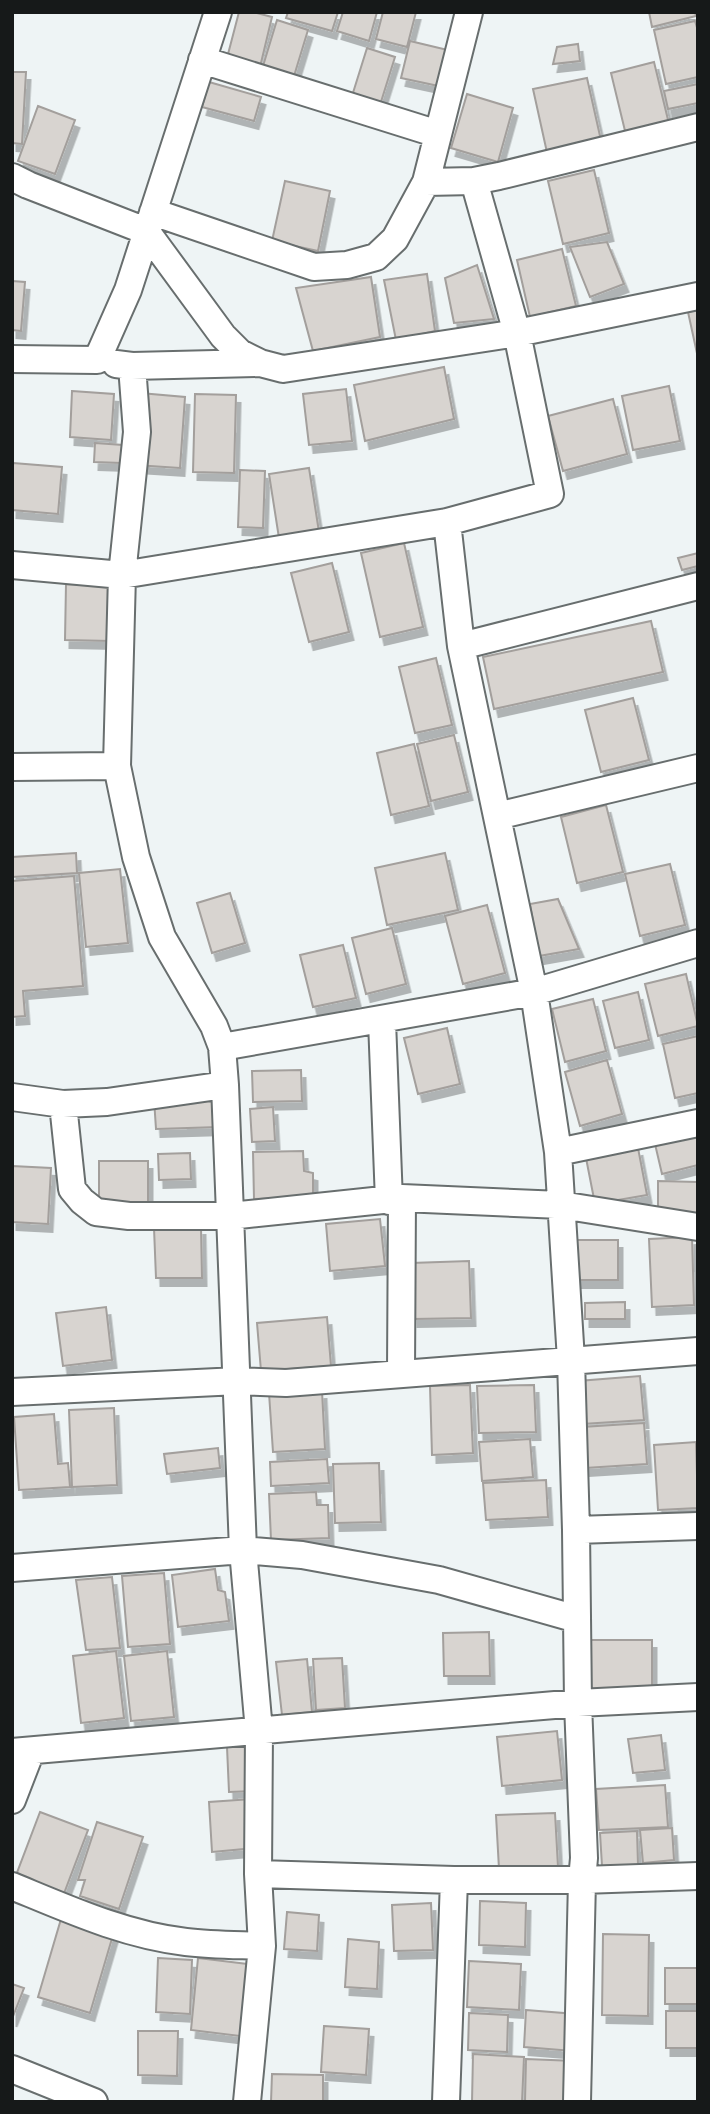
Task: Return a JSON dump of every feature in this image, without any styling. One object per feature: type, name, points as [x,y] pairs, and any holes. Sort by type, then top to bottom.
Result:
[{"type":"street","points":[[97,360],[128,290],[218,12]]},
{"type":"street","points":[[12,177],[28,186],[314,267],[347,265],[376,257],[395,239],[426,182],[469,12]]},
{"type":"street","points":[[202,60],[438,134]]},
{"type":"street","points":[[426,182],[474,181],[698,127]]},
{"type":"street","points":[[12,565],[122,575],[447,522],[550,494],[517,333],[474,181]]},
{"type":"street","points":[[150,222],[223,336],[240,354],[283,369],[517,333],[698,296]]},
{"type":"street","points":[[12,359],[97,360],[132,366],[260,363]]},
{"type":"street","points":[[132,366],[136,432],[122,575],[117,766],[136,857],[162,937],[214,1026],[222,1047],[225,1085],[243,1550],[259,1731],[258,1874],[262,1945],[247,2102]]},
{"type":"street","points":[[447,522],[461,646],[534,992],[558,1152],[571,1360],[584,1858],[577,2102]]},
{"type":"street","points":[[461,646],[698,586]]},
{"type":"street","points":[[12,767],[117,766]]},
{"type":"street","points":[[497,816],[698,768]]},
{"type":"street","points":[[222,1047],[382,1021],[534,992],[698,943]]},
{"type":"street","points":[[382,1021],[395,1199],[401,1373]]},
{"type":"street","points":[[12,1097],[63,1104],[107,1102],[225,1085]]},
{"type":"street","points":[[63,1104],[72,1189],[96,1212],[129,1216],[230,1216],[395,1199],[561,1205],[698,1227]]},
{"type":"street","points":[[558,1152],[698,1123]]},
{"type":"street","points":[[12,1392],[238,1381],[286,1383],[698,1351]]},
{"type":"street","points":[[576,1530],[698,1526]]},
{"type":"street","points":[[13,1574],[243,1550],[302,1555],[439,1580],[577,1619]]},
{"type":"street","points":[[12,1800],[22,1752],[578,1703],[698,1698]]},
{"type":"street","points":[[258,1874],[454,1880],[698,1876]]},
{"type":"street","points":[[446,2102],[454,1880]]},
{"type":"street","points":[[12,1886],[91,1918],[141,1934],[186,1942],[262,1945]]},
{"type":"street","points":[[12,2069],[94,2102]]},
{"type":"building","points":[[239,12],[272,17],[260,67],[227,58]]},
{"type":"building","points":[[288,12],[338,12],[332,31],[286,18]]},
{"type":"building","points":[[343,12],[377,12],[369,41],[337,31]]},
{"type":"building","points":[[383,12],[416,12],[407,47],[376,39]]},
{"type":"building","points":[[649,12],[695,12],[696,16],[652,27]]},
{"type":"building","points":[[277,20],[308,30],[294,76],[263,66]]},
{"type":"building","points":[[695,21],[698,31],[698,77],[666,84],[654,30]]},
{"type":"building","points":[[410,41],[456,52],[448,88],[401,78]]},
{"type":"building","points":[[578,44],[580,61],[553,64],[557,47]]},
{"type":"building","points":[[367,48],[395,57],[380,105],[352,96]]},
{"type":"building","points":[[654,62],[669,124],[626,135],[611,73]]},
{"type":"building","points":[[12,72],[26,72],[22,144],[12,143]]},
{"type":"building","points":[[587,78],[602,145],[548,157],[533,89]]},
{"type":"building","points":[[209,82],[261,97],[254,121],[202,107]]},
{"type":"building","points":[[698,84],[698,103],[668,109],[664,91]]},
{"type":"building","points":[[467,94],[513,108],[498,162],[451,148]]},
{"type":"building","points":[[38,106],[75,120],[55,174],[18,161]]},
{"type":"building","points":[[594,170],[609,233],[563,244],[548,181]]},
{"type":"building","points":[[285,181],[330,191],[318,251],[272,241]]},
{"type":"building","points":[[607,242],[624,284],[590,297],[570,247]]},
{"type":"building","points":[[562,249],[576,306],[530,317],[517,260]]},
{"type":"building","points":[[477,265],[494,319],[454,323],[445,278]]},
{"type":"building","points":[[427,274],[435,331],[396,340],[384,280]]},
{"type":"building","points":[[371,277],[380,337],[313,351],[296,288]]},
{"type":"building","points":[[12,281],[25,282],[21,331],[12,330]]},
{"type":"building","points":[[698,310],[698,358],[688,312]]},
{"type":"building","points":[[444,367],[454,419],[365,441],[354,385]]},
{"type":"building","points":[[669,386],[680,441],[633,450],[622,396]]},
{"type":"building","points":[[346,389],[352,441],[309,445],[303,394]]},
{"type":"building","points":[[72,391],[114,394],[111,440],[70,437]]},
{"type":"building","points":[[140,393],[185,397],[180,468],[135,465]]},
{"type":"building","points":[[195,394],[236,395],[234,473],[193,472]]},
{"type":"building","points":[[613,399],[627,454],[563,471],[548,416]]},
{"type":"building","points":[[95,443],[123,445],[122,463],[94,462]]},
{"type":"building","points":[[13,463],[62,467],[58,514],[12,510]]},
{"type":"building","points":[[309,468],[319,532],[279,538],[269,474]]},
{"type":"building","points":[[240,470],[265,471],[263,528],[238,527]]},
{"type":"building","points":[[404,543],[423,627],[380,637],[361,553]]},
{"type":"building","points":[[698,553],[698,566],[682,570],[678,558]]},
{"type":"building","points":[[332,563],[349,632],[309,642],[291,573]]},
{"type":"building","points":[[66,584],[112,585],[111,641],[65,640]]},
{"type":"building","points":[[651,621],[663,672],[494,709],[483,657]]},
{"type":"building","points":[[436,658],[452,725],[415,733],[399,667]]},
{"type":"building","points":[[633,698],[649,760],[601,772],[585,710]]},
{"type":"building","points":[[454,735],[468,792],[431,801],[417,744]]},
{"type":"building","points":[[414,744],[429,806],[391,815],[377,753]]},
{"type":"building","points":[[606,805],[623,872],[577,883],[561,817]]},
{"type":"building","points":[[76,853],[77,873],[12,877],[12,857]]},
{"type":"building","points":[[445,853],[458,910],[387,925],[375,868]]},
{"type":"building","points":[[670,864],[685,925],[640,936],[625,874]]},
{"type":"building","points":[[120,869],[128,943],[86,947],[79,873]]},
{"type":"building","points":[[74,876],[83,986],[23,991],[25,1016],[12,1017],[12,881]]},
{"type":"building","points":[[230,893],[245,943],[212,953],[197,903]]},
{"type":"building","points":[[558,899],[579,949],[539,956],[530,904]]},
{"type":"building","points":[[487,905],[505,973],[463,984],[445,916]]},
{"type":"building","points":[[392,928],[406,984],[366,994],[352,938]]},
{"type":"building","points":[[343,945],[356,998],[313,1007],[300,955]]},
{"type":"building","points":[[686,974],[698,1026],[658,1036],[645,984]]},
{"type":"building","points":[[638,992],[649,1040],[615,1048],[603,1001]]},
{"type":"building","points":[[593,999],[606,1051],[565,1062],[552,1009]]},
{"type":"building","points":[[447,1028],[460,1084],[418,1094],[404,1038]]},
{"type":"building","points":[[698,1036],[698,1093],[675,1098],[663,1044]]},
{"type":"building","points":[[607,1060],[622,1114],[580,1126],[565,1072]]},
{"type":"building","points":[[301,1070],[302,1101],[253,1102],[252,1071]]},
{"type":"building","points":[[218,1097],[219,1127],[156,1129],[154,1099]]},
{"type":"building","points":[[273,1107],[275,1141],[252,1142],[250,1109]]},
{"type":"building","points":[[698,1134],[698,1165],[662,1174],[655,1144]]},
{"type":"building","points":[[638,1148],[647,1195],[595,1204],[586,1158]]},
{"type":"building","points":[[303,1151],[304,1171],[313,1173],[313,1197],[254,1199],[253,1152]]},
{"type":"building","points":[[190,1153],[191,1179],[159,1180],[158,1154]]},
{"type":"building","points":[[99,1161],[148,1161],[148,1208],[99,1207]]},
{"type":"building","points":[[12,1166],[51,1168],[48,1224],[12,1222]]},
{"type":"building","points":[[658,1181],[698,1182],[698,1220],[658,1219]]},
{"type":"building","points":[[380,1219],[385,1266],[330,1271],[326,1224]]},
{"type":"building","points":[[201,1227],[202,1278],[156,1278],[154,1228]]},
{"type":"building","points":[[692,1237],[694,1305],[652,1307],[649,1239]]},
{"type":"building","points":[[575,1240],[618,1240],[618,1280],[575,1280]]},
{"type":"building","points":[[469,1261],[471,1318],[413,1319],[411,1263]]},
{"type":"building","points":[[625,1302],[625,1319],[585,1319],[585,1303]]},
{"type":"building","points":[[106,1307],[112,1360],[63,1366],[56,1313]]},
{"type":"building","points":[[327,1317],[331,1366],[261,1371],[257,1323]]},
{"type":"building","points":[[640,1376],[644,1420],[582,1424],[578,1381]]},
{"type":"building","points":[[470,1385],[473,1453],[432,1455],[430,1386]]},
{"type":"building","points":[[534,1385],[536,1432],[479,1433],[477,1386]]},
{"type":"building","points":[[322,1391],[325,1449],[273,1452],[269,1393]]},
{"type":"building","points":[[114,1408],[117,1485],[72,1487],[69,1410]]},
{"type":"building","points":[[54,1414],[58,1464],[68,1463],[70,1487],[19,1490],[14,1417]]},
{"type":"building","points":[[644,1423],[647,1464],[585,1468],[582,1427]]},
{"type":"building","points":[[530,1439],[533,1477],[482,1481],[479,1442]]},
{"type":"building","points":[[696,1442],[698,1508],[658,1510],[654,1445]]},
{"type":"building","points":[[218,1448],[220,1468],[167,1474],[164,1454]]},
{"type":"building","points":[[327,1459],[329,1483],[271,1486],[270,1462]]},
{"type":"building","points":[[379,1463],[381,1522],[335,1523],[333,1464]]},
{"type":"building","points":[[546,1480],[548,1517],[486,1520],[483,1483]]},
{"type":"building","points":[[316,1492],[317,1505],[328,1505],[329,1538],[271,1540],[269,1494]]},
{"type":"building","points":[[215,1569],[218,1590],[225,1592],[229,1621],[178,1627],[172,1575]]},
{"type":"building","points":[[164,1573],[170,1644],[128,1647],[122,1576]]},
{"type":"building","points":[[112,1577],[120,1648],[86,1650],[76,1580]]},
{"type":"building","points":[[489,1632],[490,1676],[444,1676],[443,1633]]},
{"type":"building","points":[[589,1640],[652,1640],[652,1690],[589,1691]]},
{"type":"building","points":[[116,1651],[124,1718],[81,1723],[73,1656]]},
{"type":"building","points":[[167,1651],[174,1717],[131,1721],[124,1656]]},
{"type":"building","points":[[342,1658],[345,1708],[316,1710],[313,1659]]},
{"type":"building","points":[[307,1659],[312,1712],[282,1715],[276,1662]]},
{"type":"building","points":[[557,1731],[562,1780],[502,1786],[497,1737]]},
{"type":"building","points":[[661,1735],[665,1770],[633,1773],[628,1739]]},
{"type":"building","points":[[252,1746],[254,1791],[229,1792],[227,1747]]},
{"type":"building","points":[[665,1785],[668,1827],[599,1830],[596,1789]]},
{"type":"building","points":[[252,1799],[255,1848],[212,1852],[209,1802]]},
{"type":"building","points":[[40,1812],[88,1830],[63,1896],[15,1878]]},
{"type":"building","points":[[555,1813],[558,1867],[499,1869],[496,1815]]},
{"type":"building","points":[[97,1822],[143,1837],[119,1909],[80,1896],[85,1880],[78,1880]]},
{"type":"building","points":[[672,1828],[674,1860],[643,1863],[640,1830]]},
{"type":"building","points":[[637,1831],[638,1865],[602,1866],[600,1833]]},
{"type":"building","points":[[480,1901],[526,1903],[525,1947],[479,1945]]},
{"type":"building","points":[[431,1903],[433,1950],[394,1951],[392,1905]]},
{"type":"building","points":[[287,1912],[319,1915],[317,1951],[284,1949]]},
{"type":"building","points":[[61,1919],[113,1935],[90,2013],[38,1997]]},
{"type":"building","points":[[603,1934],[649,1935],[648,2016],[602,2015]]},
{"type":"building","points":[[348,1939],[379,1942],[377,1989],[345,1987]]},
{"type":"building","points":[[158,1958],[192,1960],[190,2014],[156,2012]]},
{"type":"building","points":[[198,1958],[256,1965],[248,2037],[191,2030]]},
{"type":"building","points":[[469,1961],[521,1964],[519,2010],[467,2007]]},
{"type":"building","points":[[665,1968],[698,1968],[698,2004],[665,2004]]},
{"type":"building","points":[[12,1984],[24,1988],[12,2019]]},
{"type":"building","points":[[526,2010],[576,2014],[573,2051],[524,2047]]},
{"type":"building","points":[[666,2011],[698,2011],[698,2048],[666,2048]]},
{"type":"building","points":[[469,2013],[508,2015],[507,2052],[468,2050]]},
{"type":"building","points":[[324,2026],[369,2029],[366,2075],[321,2072]]},
{"type":"building","points":[[138,2031],[178,2031],[177,2076],[138,2075]]},
{"type":"building","points":[[473,2054],[524,2057],[522,2102],[472,2102]]},
{"type":"building","points":[[526,2059],[575,2061],[573,2102],[525,2102]]},
{"type":"building","points":[[272,2074],[323,2075],[323,2102],[271,2102]]}]
